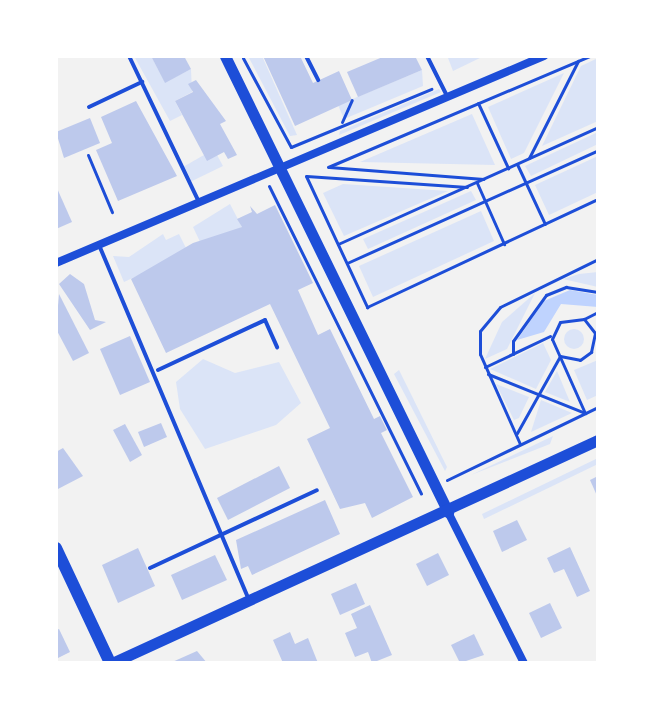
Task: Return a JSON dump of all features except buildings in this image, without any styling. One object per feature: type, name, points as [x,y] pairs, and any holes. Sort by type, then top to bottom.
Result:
[{"type":"main road","points":[[56,548],[111,663]]},
{"type":"street","points":[[225,56],[524,663]]},
{"type":"street","points":[[56,263],[544,56]]},
{"type":"street","points":[[111,663],[250,604],[598,440]]},
{"type":"lane","points":[[129,56],[199,202]]},
{"type":"lane","points":[[306,56],[318,80]]},
{"type":"lane","points":[[427,56],[448,98]]},
{"type":"lane","points":[[89,107],[142,82]]},
{"type":"lane","points":[[99,244],[158,370],[250,604]]},
{"type":"lane","points":[[158,370],[265,320],[277,347]]},
{"type":"lane","points":[[150,568],[317,490]]},
{"type":"path","points":[[242,56],[291,147],[436,86]]},
{"type":"path","points":[[358,56],[370,56]]},
{"type":"path","points":[[484,179],[328,167],[589,56]]},
{"type":"path","points":[[529,158],[578,61]]},
{"type":"path","points":[[341,124],[352,100]]},
{"type":"path","points":[[478,103],[508,168]]},
{"type":"path","points":[[338,244],[598,127]]},
{"type":"path","points":[[347,263],[598,150]]},
{"type":"path","points":[[88,155],[112,212]]},
{"type":"path","points":[[517,164],[545,224]]},
{"type":"path","points":[[383,181],[384,171]]},
{"type":"path","points":[[424,184],[425,174]]},
{"type":"path","points":[[467,187],[306,176],[367,307],[598,199]]},
{"type":"path","points":[[477,183],[504,244]]},
{"type":"path","points":[[269,186],[421,493]]},
{"type":"path","points":[[520,444],[487,374],[484,322],[598,259]]},
{"type":"path","points":[[552,282],[555,289]]},
{"type":"path","points":[[555,289],[598,292]]},
{"type":"path","points":[[513,354],[515,337],[555,289]]},
{"type":"path","points":[[485,367],[552,335],[565,318],[584,319],[598,312]]},
{"type":"path","points":[[560,356],[580,360],[597,341],[584,319]]},
{"type":"path","points":[[552,335],[585,413]]},
{"type":"path","points":[[516,434],[560,356]]},
{"type":"path","points":[[487,374],[585,413]]},
{"type":"path","points":[[447,480],[598,407]]},
{"type":"shaded area","points":[[134,56],[151,56],[165,82],[191,69],[192,92],[175,101],[182,115],[170,121]]},
{"type":"shaded area","points":[[248,56],[262,56],[297,135],[290,136]]},
{"type":"shaded area","points":[[482,57],[453,71],[448,58]]},
{"type":"shaded area","points":[[598,58],[598,121],[542,146],[581,66]]},
{"type":"shaded area","points":[[422,70],[423,86],[344,119],[338,105]]},
{"type":"shaded area","points":[[564,73],[524,153],[511,159],[488,107]]},
{"type":"shaded area","points":[[439,89],[441,92],[339,135],[340,131]]},
{"type":"shaded area","points":[[472,114],[495,165],[360,162]]},
{"type":"shaded area","points":[[598,132],[598,144],[531,176],[525,166]]},
{"type":"shaded area","points":[[204,155],[217,155],[223,166],[190,182],[183,167]]},
{"type":"shaded area","points":[[598,156],[598,192],[549,215],[535,185]]},
{"type":"shaded area","points":[[343,184],[448,191],[344,236],[323,193]]},
{"type":"shaded area","points":[[471,191],[476,200],[368,249],[363,239]]},
{"type":"shaded area","points":[[230,204],[242,227],[202,246],[193,227]]},
{"type":"shaded area","points":[[481,211],[494,241],[373,297],[359,266]]},
{"type":"shaded area","points":[[163,234],[166,240],[179,234],[188,252],[124,282],[113,256],[129,257]]},
{"type":"shaded area","points":[[598,272],[598,287],[563,279],[579,274]]},
{"type":"shaded area","points":[[535,293],[507,349],[485,359],[502,322]]},
{"type":"shaded area","points":[[570,329],[578,329],[584,339],[578,349],[570,349],[564,343],[564,335]]},
{"type":"shaded area","points":[[543,343],[551,360],[536,389],[490,369]]},
{"type":"shaded area","points":[[203,359],[235,373],[279,362],[301,403],[276,425],[205,449],[180,409],[176,382]]},
{"type":"shaded area","points":[[598,360],[598,395],[587,400],[574,370]]},
{"type":"shaded area","points":[[399,370],[447,467],[445,471],[394,374]]},
{"type":"shaded area","points":[[557,371],[570,402],[545,392]]},
{"type":"shaded area","points":[[496,384],[529,397],[519,418],[514,420]]},
{"type":"shaded area","points":[[541,400],[572,413],[531,432]]},
{"type":"shaded area","points":[[553,436],[550,444],[471,475]]},
{"type":"shaded area","points":[[598,458],[598,464],[484,519],[482,514]]},
{"type":"water","points":[[570,290],[598,295],[598,307],[561,304],[544,332],[517,340],[544,301]]}]
